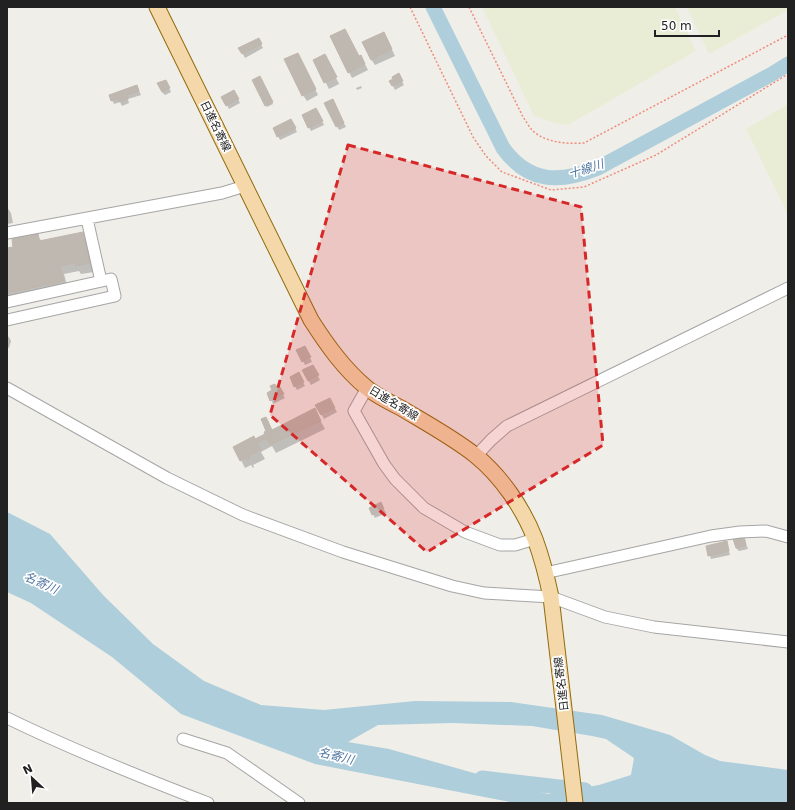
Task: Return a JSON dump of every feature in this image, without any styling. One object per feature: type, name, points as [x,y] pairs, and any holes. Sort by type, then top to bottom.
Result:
[{"type":"main road","name":"日進名寄線","points":[[157,7],[311,320],[327,344],[346,368],[367,388],[446,434],[476,456],[498,478],[511,494],[525,518],[535,539],[551,597],[575,803]]},
{"type":"street","points":[[7,233],[222,194],[246,186]]},
{"type":"street","points":[[87,219],[100,281]]},
{"type":"street","points":[[7,302],[111,279],[115,296],[7,320]]},
{"type":"street","points":[[476,456],[491,440],[508,426],[788,288]]},
{"type":"street","points":[[54,291],[58,308]]},
{"type":"street","points":[[7,388],[167,478],[243,515],[342,552],[452,586],[484,593],[551,597],[605,616],[654,627],[788,642]]},
{"type":"street","points":[[367,388],[354,411],[384,464],[395,479],[424,508],[465,532],[500,545],[515,545],[535,539]]},
{"type":"street","points":[[545,573],[711,536],[740,532],[766,531],[788,537]]},
{"type":"street","points":[[7,718],[75,750],[208,803]]},
{"type":"street","points":[[183,739],[227,753],[299,803]]},
{"type":"path","points":[[410,7],[472,138],[486,156],[502,172],[551,190],[584,187],[656,155],[788,74]]},
{"type":"path","points":[[468,7],[523,117],[533,131],[545,138],[566,144],[584,143],[788,35]]},
{"type":"highlighted area","points":[[348,145],[581,207],[603,445],[427,552],[270,415]]},
{"type":"green space","points":[[482,7],[675,7],[696,51],[568,125],[555,123],[534,116]]},
{"type":"green space","points":[[687,7],[788,7],[788,10],[709,54]]},
{"type":"green space","points":[[788,104],[788,215],[746,129]]},
{"type":"water","points":[[7,512],[50,534],[103,595],[153,644],[204,681],[261,705],[324,710],[415,701],[511,702],[602,715],[670,735],[705,755],[720,761],[788,770],[788,803],[515,803],[315,764],[181,714],[112,657],[31,603],[7,592]],"holes":[[[453,723],[532,726],[606,739],[634,758],[631,775],[599,785],[548,794],[389,749],[348,742],[378,725]]]},
{"type":"building","points":[[345,29],[359,56],[361,55],[365,64],[348,73],[330,36]]},
{"type":"building","points":[[384,32],[392,49],[371,60],[362,42]]},
{"type":"building","points":[[259,38],[262,44],[242,54],[238,48]]},
{"type":"building","points":[[298,53],[316,89],[302,96],[284,59]]},
{"type":"building","points":[[325,54],[337,77],[324,83],[313,60]]},
{"type":"building","points":[[399,73],[403,81],[392,86],[389,81],[393,79],[392,77]]},
{"type":"building","points":[[260,76],[273,102],[265,106],[252,80]]},
{"type":"building","points":[[166,80],[170,88],[162,92],[157,83]]},
{"type":"building","points":[[137,85],[139,91],[127,95],[128,99],[119,102],[118,98],[111,101],[109,95]]},
{"type":"building","points":[[234,90],[239,99],[226,106],[221,97]]},
{"type":"building","points":[[333,99],[344,123],[336,127],[324,103]]},
{"type":"building","points":[[316,108],[323,121],[308,128],[302,115]]},
{"type":"building","points":[[291,119],[296,128],[277,137],[273,128]]},
{"type":"building","points":[[83,232],[90,263],[76,266],[75,263],[60,266],[64,281],[7,293],[7,248],[13,247],[12,239],[38,233],[39,241]]},
{"type":"building","points":[[305,346],[311,357],[302,362],[296,350]]},
{"type":"building","points":[[313,365],[319,375],[308,381],[302,370]]},
{"type":"building","points":[[299,372],[304,382],[294,387],[290,377]]},
{"type":"building","points":[[275,384],[277,388],[280,387],[284,394],[270,401],[267,393],[272,390],[270,386]]},
{"type":"building","points":[[330,398],[335,408],[321,415],[315,405]]},
{"type":"building","points":[[315,408],[321,421],[270,445],[267,438],[257,443],[261,450],[249,456],[250,459],[247,460],[246,458],[240,461],[233,447],[254,436],[255,439],[265,434],[264,432],[266,431],[261,419],[266,417],[272,430]]},
{"type":"building","points":[[381,502],[384,509],[372,515],[369,508]]},
{"type":"building","points":[[744,536],[746,545],[736,548],[733,539]]},
{"type":"building","points":[[727,541],[729,551],[708,556],[706,546]]},
{"type":"waterway","name":"十線川","points":[[433,7],[503,148],[513,160],[523,168],[534,174],[546,177],[558,178],[571,176],[598,168],[788,64]]},
{"type":"waterway","name":"名寄川","points":[[482,778],[585,790]]}]
